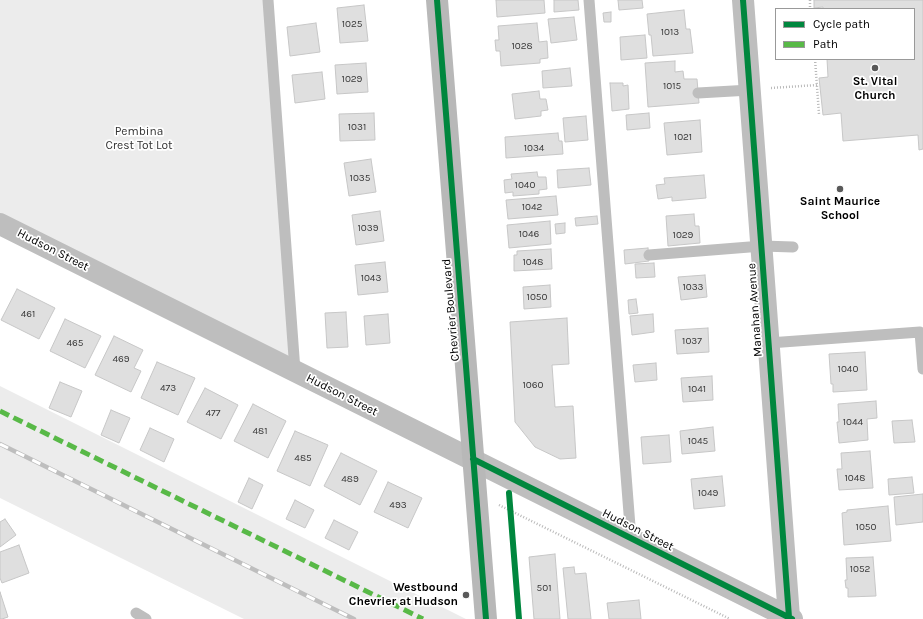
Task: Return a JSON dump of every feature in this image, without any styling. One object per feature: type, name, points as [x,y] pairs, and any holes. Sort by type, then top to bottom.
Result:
[{"type":"street","name":"Chevrier Boulevard","points":[[437,0],[486,619]]},
{"type":"street","name":"Manahan Avenue","points":[[743,0],[791,618]]},
{"type":"street","name":"Hudson Street","points":[[0,224],[791,618]]},
{"type":"lane","points":[[268,0],[295,371]]},
{"type":"lane","points":[[589,0],[632,539]]},
{"type":"lane","points":[[698,93],[750,90]]},
{"type":"lane","points":[[649,255],[762,246],[793,247]]},
{"type":"lane","points":[[769,343],[920,332],[923,369]]},
{"type":"lane","points":[[136,613],[146,619]]},
{"type":"path","points":[[815,60],[820,114]]},
{"type":"path","points":[[750,90],[817,85]]},
{"type":"path","points":[[493,501],[511,508],[730,619]]},
{"type":"path","points":[[511,508],[512,519]]},
{"type":"green space","name":"Pembina Crest Tot Lot","points":[[0,0],[268,0],[295,371],[0,224]]},
{"type":"green space","points":[[0,386],[466,619],[244,619],[0,498]]},
{"type":"building","points":[[496,0],[544,0],[545,13],[497,17]]},
{"type":"building","points":[[554,0],[578,0],[579,10],[554,12]]},
{"type":"building","points":[[618,0],[642,0],[643,8],[619,10]]},
{"type":"building","name":"St. Vital Church","points":[[814,0],[923,0],[923,149],[919,150],[918,135],[843,141],[841,113],[823,115],[819,78],[828,77],[827,60],[915,60],[915,8],[814,8]]},
{"type":"building","points":[[364,5],[368,41],[340,43],[337,8]]},
{"type":"building","points":[[684,10],[686,29],[690,29],[693,53],[653,56],[647,14]]},
{"type":"building","points":[[611,12],[611,22],[604,22],[603,13]]},
{"type":"building","points":[[574,17],[577,40],[551,43],[548,19]]},
{"type":"building","points":[[316,23],[320,52],[290,56],[287,27]]},
{"type":"building","points":[[537,23],[539,42],[547,41],[548,58],[540,59],[540,63],[501,66],[500,51],[496,51],[495,40],[499,40],[498,26]]},
{"type":"building","points":[[645,35],[647,58],[621,60],[620,37]]},
{"type":"building","points":[[675,61],[675,72],[683,71],[684,79],[697,79],[699,103],[648,107],[645,63]]},
{"type":"building","points":[[366,63],[368,92],[337,94],[335,65]]},
{"type":"building","points":[[570,68],[572,86],[543,88],[542,71]]},
{"type":"building","points":[[322,72],[325,99],[295,103],[292,75]]},
{"type":"building","points":[[610,83],[623,83],[623,86],[628,85],[629,109],[612,111]]},
{"type":"building","points":[[539,91],[540,99],[546,99],[548,110],[541,111],[541,116],[515,119],[512,94]]},
{"type":"building","points":[[374,113],[375,140],[340,141],[339,114]]},
{"type":"building","points":[[649,113],[650,128],[627,130],[626,115]]},
{"type":"building","points":[[586,116],[588,140],[565,142],[563,118]]},
{"type":"building","points":[[700,120],[702,152],[667,155],[664,123]]},
{"type":"building","points":[[558,133],[559,141],[562,141],[563,154],[506,158],[505,137]]},
{"type":"building","points":[[371,159],[376,192],[349,196],[344,163]]},
{"type":"building","points":[[589,168],[591,185],[558,188],[557,170]]},
{"type":"building","points":[[537,172],[538,177],[546,177],[547,189],[539,190],[539,194],[513,196],[513,192],[505,193],[504,180],[512,179],[511,174]]},
{"type":"building","points":[[704,175],[706,198],[672,201],[672,197],[658,199],[656,185],[665,184],[664,178]]},
{"type":"building","points":[[556,196],[558,215],[508,219],[506,200]]},
{"type":"building","points":[[380,211],[384,241],[356,245],[352,215]]},
{"type":"building","points":[[694,214],[695,226],[699,226],[700,243],[668,246],[666,216]]},
{"type":"building","points":[[597,216],[598,224],[576,226],[575,218]]},
{"type":"building","points":[[550,221],[551,244],[509,248],[507,225]]},
{"type":"building","points":[[565,223],[565,233],[556,234],[555,224]]},
{"type":"building","points":[[648,248],[649,261],[625,264],[624,250]]},
{"type":"building","points":[[551,249],[552,269],[514,271],[514,255],[517,255],[517,251]]},
{"type":"building","points":[[385,262],[388,292],[358,295],[355,265]]},
{"type":"building","points":[[654,263],[655,277],[636,278],[635,264]]},
{"type":"building","points":[[705,275],[707,297],[681,300],[678,277]]},
{"type":"building","points":[[550,285],[551,307],[524,309],[523,287]]},
{"type":"building","points":[[17,289],[55,308],[39,339],[1,320]]},
{"type":"building","points":[[636,299],[638,313],[629,314],[628,300]]},
{"type":"building","points":[[346,312],[348,347],[327,348],[325,313]]},
{"type":"building","points":[[388,314],[390,343],[366,345],[364,316]]},
{"type":"building","points":[[653,314],[654,332],[632,335],[630,316]]},
{"type":"building","points":[[567,318],[569,364],[552,365],[555,407],[573,406],[576,458],[560,459],[535,447],[515,422],[510,322]]},
{"type":"building","points":[[65,319],[101,336],[85,368],[50,351]]},
{"type":"building","points":[[708,328],[709,352],[677,354],[675,330]]},
{"type":"building","points":[[114,336],[143,350],[134,368],[141,371],[131,392],[95,375]]},
{"type":"building","points":[[865,352],[867,390],[833,392],[829,354]]},
{"type":"building","points":[[157,362],[195,378],[178,415],[141,398]]},
{"type":"building","points":[[656,363],[657,380],[635,382],[633,365]]},
{"type":"building","points":[[712,376],[713,400],[683,402],[681,378]]},
{"type":"building","points":[[60,382],[82,391],[71,417],[49,408]]},
{"type":"building","points":[[205,388],[238,405],[221,439],[187,422]]},
{"type":"building","points":[[876,401],[877,418],[867,419],[868,440],[839,443],[837,422],[839,422],[838,404]]},
{"type":"building","points":[[253,404],[286,421],[268,458],[234,441]]},
{"type":"building","points":[[111,410],[130,418],[119,443],[101,435]]},
{"type":"building","points":[[912,420],[915,442],[894,443],[892,421]]},
{"type":"building","points":[[713,427],[715,451],[682,454],[680,431]]},
{"type":"building","points":[[150,428],[174,439],[164,462],[140,450]]},
{"type":"building","points":[[295,431],[328,445],[310,486],[277,471]]},
{"type":"building","points":[[669,435],[671,462],[643,464],[641,437]]},
{"type":"building","points":[[870,451],[873,488],[839,490],[837,469],[842,469],[841,453]]},
{"type":"building","points":[[341,453],[377,471],[360,505],[324,486]]},
{"type":"building","points":[[722,476],[725,506],[694,509],[691,479]]},
{"type":"building","points":[[912,477],[914,493],[889,495],[888,479]]},
{"type":"building","points":[[249,478],[263,485],[252,509],[238,502]]},
{"type":"building","points":[[388,482],[422,498],[408,528],[374,512]]},
{"type":"building","points":[[923,494],[923,522],[896,525],[894,497]]},
{"type":"building","points":[[295,500],[314,510],[305,528],[286,519]]},
{"type":"building","points":[[888,506],[891,541],[844,545],[842,513],[847,512],[847,510]]},
{"type":"building","points":[[5,519],[16,535],[0,547],[0,522]]},
{"type":"building","points":[[334,520],[358,532],[349,550],[325,538]]},
{"type":"building","points":[[19,545],[29,573],[2,583],[0,578],[0,552]]},
{"type":"building","points":[[555,554],[560,619],[534,619],[529,557]]},
{"type":"building","points":[[873,557],[876,596],[848,597],[848,588],[846,588],[845,580],[847,580],[846,558]]},
{"type":"building","points":[[574,567],[575,574],[586,573],[591,619],[568,619],[563,568]]},
{"type":"building","points":[[0,592],[8,617],[2,619],[0,619]]},
{"type":"building","points":[[639,600],[641,619],[609,619],[607,603]]},
{"type":"railway","points":[[0,444],[354,619]]},
{"type":"marked path","points":[[0,411],[423,619]]},
{"type":"cycle path","points":[[437,0],[486,619]]},
{"type":"cycle path","points":[[743,0],[789,617]]},
{"type":"cycle path","points":[[473,459],[792,619]]},
{"type":"cycle path","points":[[509,493],[519,619]]},
{"type":"place","name":"St. Vital Church","points":[[875,68]]},
{"type":"place","name":"Saint Maurice School","points":[[840,189]]},
{"type":"place","name":"Westbound Chevrier at Hudson","points":[[466,595]]}]
